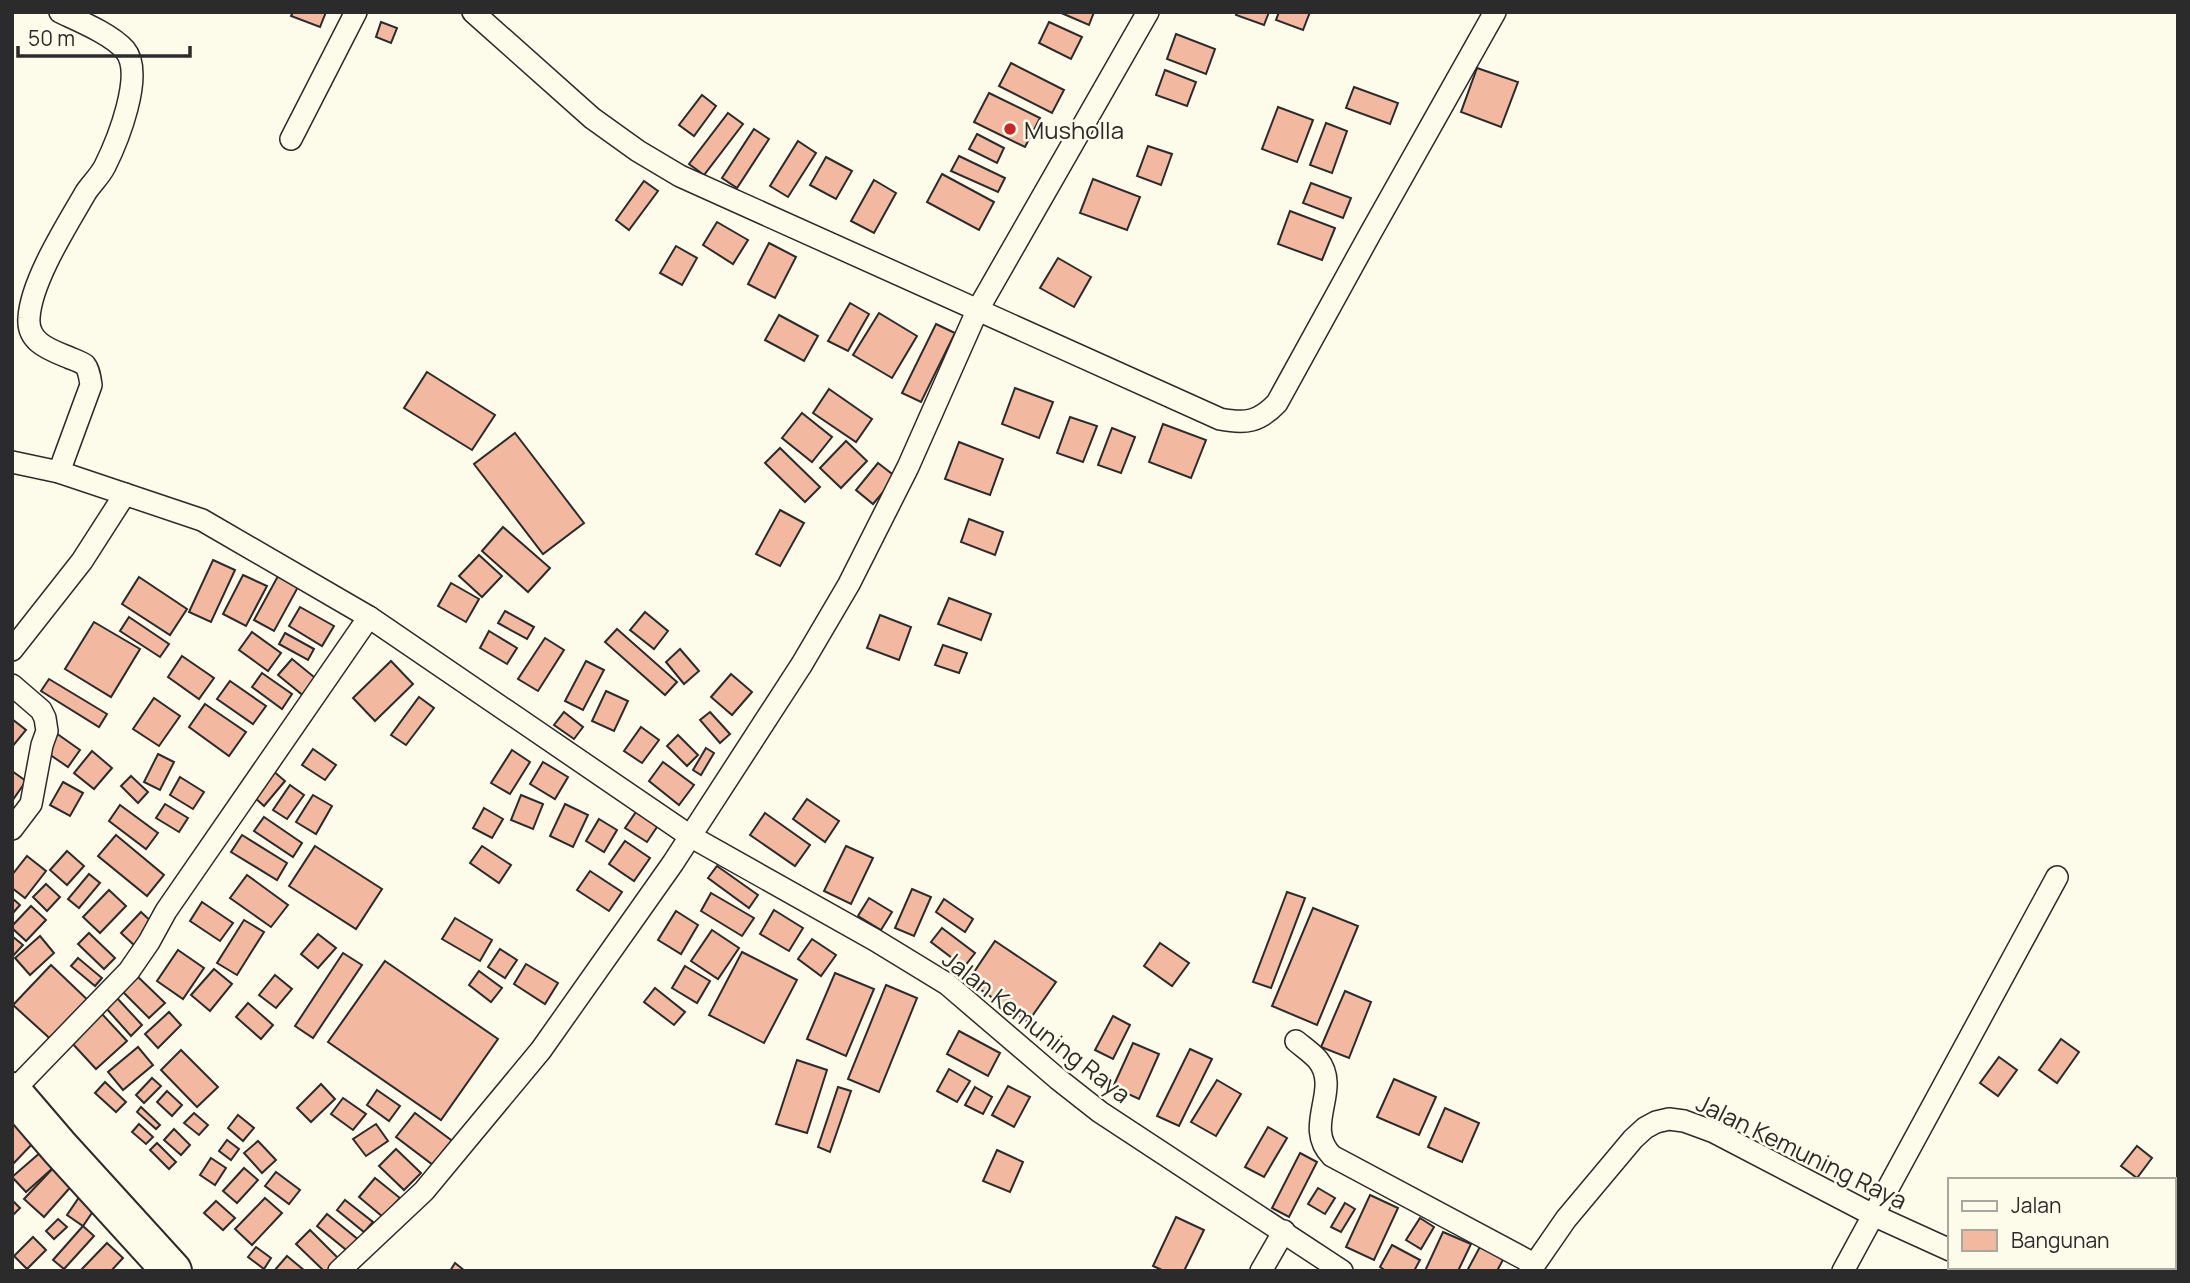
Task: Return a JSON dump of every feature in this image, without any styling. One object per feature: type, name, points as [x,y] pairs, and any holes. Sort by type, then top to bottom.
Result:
[{"type":"highway","points":[[12,1092],[60,1149],[172,1271]]},
{"type":"street","points":[[59,472],[92,385],[84,364],[34,340],[29,330],[30,307],[52,253],[88,189],[104,167],[126,113],[131,81],[130,61],[125,50],[108,37],[60,12]]},
{"type":"street","points":[[291,139],[356,12]]},
{"type":"street","points":[[473,12],[592,118],[638,152],[680,176],[1220,419],[1236,422],[1254,420],[1267,414],[1277,403],[1495,12]]},
{"type":"street","points":[[339,1271],[424,1191],[541,1050],[621,939],[802,664],[849,584],[908,467],[977,311],[1147,12]]},
{"type":"street","name":"Jalan Kemuning Raya","points":[[12,462],[59,472],[202,520],[369,617],[690,836],[875,940],[947,984],[1100,1112],[1342,1271]]},
{"type":"street","points":[[12,650],[82,561],[125,494]]},
{"type":"street","points":[[12,1092],[129,971],[166,911],[369,617]]},
{"type":"street","points":[[12,685],[41,710],[47,731],[31,804],[12,829]]},
{"type":"street","points":[[1843,1271],[2056,877]]},
{"type":"street","points":[[1296,1041],[1318,1061],[1324,1074],[1326,1088],[1319,1124],[1320,1138],[1324,1148],[1332,1156],[1532,1268]]},
{"type":"street","name":"Jalan Kemuning Raya","points":[[1532,1268],[1566,1219],[1633,1139],[1645,1128],[1669,1119],[1684,1121],[1714,1132],[1873,1215],[1948,1249]]},
{"type":"street","points":[[1261,1271],[1284,1231]]},
{"type":"building","points":[[293,12],[326,12],[320,27],[291,16]]},
{"type":"building","points":[[1059,12],[1094,12],[1089,25]]},
{"type":"building","points":[[1237,12],[1269,12],[1264,25],[1236,15]]},
{"type":"building","points":[[1279,12],[1310,12],[1303,30],[1276,20]]},
{"type":"building","points":[[381,22],[397,28],[391,43],[376,37]]},
{"type":"building","points":[[1049,22],[1082,37],[1071,59],[1039,43]]},
{"type":"building","points":[[1176,34],[1215,49],[1206,74],[1167,59]]},
{"type":"building","points":[[1011,63],[1064,90],[1052,113],[999,86]]},
{"type":"building","points":[[1477,68],[1518,82],[1501,127],[1461,112]]},
{"type":"building","points":[[1165,70],[1196,82],[1187,106],[1156,95]]},
{"type":"building","points":[[1354,87],[1398,103],[1390,124],[1346,108]]},
{"type":"building","points":[[989,93],[1040,118],[1025,147],[974,122]]},
{"type":"building","points":[[702,95],[716,106],[694,136],[679,125]]},
{"type":"building","points":[[1278,107],[1313,120],[1297,162],[1262,149]]},
{"type":"building","points":[[728,113],[743,124],[704,175],[689,164]]},
{"type":"building","points":[[1326,123],[1347,131],[1332,173],[1310,165]]},
{"type":"building","points":[[754,129],[769,139],[737,188],[722,178]]},
{"type":"building","points":[[977,134],[1004,148],[997,163],[969,149]]},
{"type":"building","points":[[798,141],[816,153],[788,197],[770,186]]},
{"type":"building","points":[[1148,146],[1172,154],[1161,185],[1137,176]]},
{"type":"building","points":[[959,156],[1005,178],[998,192],[951,171]]},
{"type":"building","points":[[826,157],[852,171],[836,199],[810,185]]},
{"type":"building","points":[[942,174],[994,202],[979,230],[927,202]]},
{"type":"building","points":[[1093,179],[1140,197],[1127,230],[1080,213]]},
{"type":"building","points":[[874,180],[896,193],[874,233],[851,221]]},
{"type":"building","points":[[644,181],[658,191],[629,230],[616,220]]},
{"type":"building","points":[[1311,183],[1351,198],[1343,218],[1303,203]]},
{"type":"building","points":[[1290,211],[1335,228],[1322,260],[1278,244]]},
{"type":"building","points":[[717,222],[748,240],[733,264],[703,245]]},
{"type":"building","points":[[769,243],[796,257],[775,298],[748,284]]},
{"type":"building","points":[[676,246],[697,258],[682,285],[660,273]]},
{"type":"building","points":[[1058,258],[1091,277],[1074,307],[1040,288]]},
{"type":"building","points":[[850,303],[869,314],[848,351],[828,341]]},
{"type":"building","points":[[879,313],[917,336],[892,378],[853,355]]},
{"type":"building","points":[[779,315],[818,336],[804,361],[765,340]]},
{"type":"building","points":[[936,324],[955,333],[921,402],[902,393]]},
{"type":"building","points":[[427,372],[495,415],[472,450],[404,408]]},
{"type":"building","points":[[1015,388],[1053,402],[1039,438],[1002,424]]},
{"type":"building","points":[[829,389],[872,419],[856,442],[813,413]]},
{"type":"building","points":[[802,413],[832,437],[812,462],[782,438]]},
{"type":"building","points":[[1070,417],[1097,426],[1083,462],[1057,453]]},
{"type":"building","points":[[1163,424],[1206,440],[1191,478],[1149,462]]},
{"type":"building","points":[[1112,428],[1135,437],[1121,473],[1098,465]]},
{"type":"building","points":[[515,433],[584,523],[543,554],[474,464]]},
{"type":"building","points":[[846,441],[867,461],[841,488],[820,468]]},
{"type":"building","points":[[959,442],[1003,459],[990,495],[945,479]]},
{"type":"building","points":[[780,448],[820,487],[805,502],[765,463]]},
{"type":"building","points":[[878,463],[896,477],[873,504],[856,490]]},
{"type":"building","points":[[780,510],[804,523],[780,566],[756,554]]},
{"type":"building","points":[[969,519],[1003,532],[995,555],[961,542]]},
{"type":"building","points":[[503,527],[550,568],[528,592],[482,551]]},
{"type":"building","points":[[479,555],[502,576],[482,597],[459,576]]},
{"type":"building","points":[[213,560],[235,570],[211,622],[189,612]]},
{"type":"building","points":[[243,575],[267,586],[246,626],[223,614]]},
{"type":"building","points":[[278,576],[298,587],[274,631],[254,620]]},
{"type":"building","points":[[139,577],[187,609],[170,635],[122,604]]},
{"type":"building","points":[[451,583],[479,599],[466,622],[438,606]]},
{"type":"building","points":[[949,598],[991,614],[981,640],[938,624]]},
{"type":"building","points":[[300,607],[334,626],[322,646],[289,626]]},
{"type":"building","points":[[505,611],[534,627],[527,639],[498,623]]},
{"type":"building","points":[[645,612],[668,631],[654,649],[630,630]]},
{"type":"building","points":[[880,615],[911,627],[899,660],[867,648]]},
{"type":"building","points":[[129,617],[169,644],[160,657],[120,631]]},
{"type":"building","points":[[94,622],[140,649],[111,697],[65,669]]},
{"type":"building","points":[[617,629],[677,682],[665,695],[605,642]]},
{"type":"building","points":[[489,631],[517,648],[507,664],[480,648]]},
{"type":"building","points":[[252,632],[281,653],[268,671],[239,650]]},
{"type":"building","points":[[285,633],[314,649],[308,660],[279,644]]},
{"type":"building","points":[[545,638],[564,650],[538,691],[518,679]]},
{"type":"building","points":[[943,645],[967,653],[959,673],[935,665]]},
{"type":"building","points":[[680,649],[699,671],[684,684],[666,662]]},
{"type":"building","points":[[182,656],[214,678],[199,699],[168,677]]},
{"type":"building","points":[[292,659],[319,681],[305,697],[278,675]]},
{"type":"building","points":[[391,661],[413,684],[375,721],[353,698]]},
{"type":"building","points":[[586,661],[604,670],[583,710],[565,701]]},
{"type":"building","points":[[262,673],[292,694],[282,709],[252,687]]},
{"type":"building","points":[[731,674],[752,692],[732,715],[711,697]]},
{"type":"building","points":[[49,679],[107,714],[99,727],[41,691]]},
{"type":"building","points":[[230,681],[266,706],[253,724],[217,699]]},
{"type":"building","points":[[606,691],[628,701],[614,731],[592,721]]},
{"type":"building","points":[[419,697],[434,708],[406,745],[391,735]]},
{"type":"building","points":[[154,698],[180,716],[159,746],[133,729]]},
{"type":"building","points":[[205,704],[246,732],[229,756],[189,727]]},
{"type":"building","points":[[564,712],[583,727],[574,739],[554,725]]},
{"type":"building","points":[[710,712],[730,734],[720,743],[700,720]]},
{"type":"building","points":[[12,719],[26,730],[12,747]]},
{"type":"building","points":[[641,727],[659,740],[642,763],[624,751]]},
{"type":"building","points":[[56,733],[80,750],[68,767],[43,750]]},
{"type":"building","points":[[678,735],[698,755],[687,766],[667,746]]},
{"type":"building","points":[[706,748],[714,753],[701,775],[693,770]]},
{"type":"building","points":[[313,749],[336,765],[325,780],[302,765]]},
{"type":"building","points":[[512,750],[530,762],[510,794],[491,783]]},
{"type":"building","points":[[92,751],[112,768],[94,789],[74,773]]},
{"type":"building","points":[[158,754],[174,762],[160,790],[144,782]]},
{"type":"building","points":[[543,762],[568,777],[555,799],[530,784]]},
{"type":"building","points":[[663,762],[694,785],[679,805],[649,781]]},
{"type":"building","points":[[272,770],[285,781],[264,806],[252,795]]},
{"type":"building","points":[[12,771],[26,781],[12,801]]},
{"type":"building","points":[[131,776],[148,792],[138,803],[121,786]]},
{"type":"building","points":[[180,777],[204,792],[193,809],[170,795]]},
{"type":"building","points":[[63,782],[83,793],[70,816],[50,805]]},
{"type":"building","points":[[290,785],[304,795],[287,819],[273,810]]},
{"type":"building","points":[[313,795],[332,806],[316,834],[296,822]]},
{"type":"building","points":[[521,795],[543,804],[533,829],[511,820]]},
{"type":"building","points":[[807,799],[839,821],[825,842],[793,819]]},
{"type":"building","points":[[165,804],[188,818],[179,832],[156,818]]},
{"type":"building","points":[[565,804],[588,815],[573,847],[550,836]]},
{"type":"building","points":[[120,805],[158,833],[146,849],[109,821]]},
{"type":"building","points":[[484,808],[503,819],[492,838],[473,828]]},
{"type":"building","points":[[638,809],[659,824],[647,842],[625,828]]},
{"type":"building","points":[[765,813],[810,845],[795,866],[750,835]]},
{"type":"building","points":[[264,817],[302,843],[293,857],[254,831]]},
{"type":"building","points":[[599,819],[617,830],[604,852],[586,841]]},
{"type":"building","points":[[116,835],[164,875],[147,896],[98,856]]},
{"type":"building","points":[[242,835],[287,863],[277,880],[231,852]]},
{"type":"building","points":[[625,841],[650,858],[634,881],[609,864]]},
{"type":"building","points":[[315,846],[382,889],[356,929],[289,886]]},
{"type":"building","points":[[482,846],[511,865],[499,883],[470,863]]},
{"type":"building","points":[[846,846],[873,858],[851,904],[824,891]]},
{"type":"building","points":[[67,851],[84,866],[67,885],[50,870]]},
{"type":"building","points":[[27,856],[46,871],[25,898],[12,888],[12,875]]},
{"type":"building","points":[[717,866],[758,895],[749,908],[708,878]]},
{"type":"building","points":[[590,871],[622,892],[609,911],[577,890]]},
{"type":"building","points":[[89,874],[100,883],[79,908],[68,899]]},
{"type":"building","points":[[247,875],[288,905],[271,927],[230,898]]},
{"type":"building","points":[[46,884],[60,897],[47,911],[33,897]]},
{"type":"building","points":[[912,889],[931,897],[914,936],[895,928]]},
{"type":"building","points":[[109,890],[126,906],[100,933],[83,917]]},
{"type":"building","points":[[1287,892],[1305,898],[1271,988],[1253,982]]},
{"type":"building","points":[[711,893],[754,918],[742,936],[701,911]]},
{"type":"building","points":[[12,898],[20,905],[12,914]]},
{"type":"building","points":[[869,898],[892,912],[881,930],[858,916]]},
{"type":"building","points":[[944,899],[973,919],[965,932],[936,912]]},
{"type":"building","points":[[202,902],[233,923],[220,941],[190,921]]},
{"type":"building","points":[[31,906],[46,920],[26,941],[12,926]]},
{"type":"building","points":[[1313,908],[1358,926],[1317,1025],[1272,1006]]},
{"type":"building","points":[[774,910],[803,928],[789,951],[760,934]]},
{"type":"building","points":[[676,911],[698,925],[681,954],[658,940]]},
{"type":"building","points":[[141,912],[155,925],[135,946],[121,933]]},
{"type":"building","points":[[455,918],[492,940],[480,961],[442,939]]},
{"type":"building","points":[[244,920],[264,932],[237,975],[217,963]]},
{"type":"building","points":[[942,928],[975,953],[964,967],[931,942]]},
{"type":"building","points":[[712,930],[739,948],[718,979],[691,961]]},
{"type":"building","points":[[89,933],[115,958],[104,969],[78,944]]},
{"type":"building","points":[[318,934],[336,948],[318,968],[301,954]]},
{"type":"building","points":[[12,936],[23,945],[12,957]]},
{"type":"building","points":[[40,936],[54,953],[30,975],[15,958]]},
{"type":"building","points":[[812,939],[836,955],[821,976],[798,959]]},
{"type":"building","points":[[995,941],[1056,982],[1028,1022],[968,981]]},
{"type":"building","points":[[1160,943],[1189,963],[1172,986],[1144,966]]},
{"type":"building","points":[[500,949],[517,960],[505,978],[488,967]]},
{"type":"building","points":[[178,950],[204,968],[183,999],[157,981]]},
{"type":"building","points":[[742,952],[797,980],[764,1043],[709,1015]]},
{"type":"building","points":[[343,953],[362,965],[313,1038],[295,1026]]},
{"type":"building","points":[[78,958],[102,978],[95,986],[71,966]]},
{"type":"building","points":[[385,961],[498,1039],[441,1120],[328,1042]]},
{"type":"building","points":[[526,964],[558,983],[545,1004],[514,984]]},
{"type":"building","points":[[51,965],[93,1005],[56,1044],[13,1005]]},
{"type":"building","points":[[685,966],[710,981],[697,1003],[672,988]]},
{"type":"building","points":[[214,969],[232,984],[210,1011],[191,995]]},
{"type":"building","points":[[479,971],[502,988],[491,1002],[469,985]]},
{"type":"building","points":[[134,973],[165,1003],[149,1018],[119,988]]},
{"type":"building","points":[[835,973],[874,989],[846,1056],[807,1039]]},
{"type":"building","points":[[275,975],[292,989],[276,1008],[259,995]]},
{"type":"building","points":[[886,985],[917,998],[879,1092],[848,1079]]},
{"type":"building","points":[[655,988],[685,1012],[674,1025],[644,1002]]},
{"type":"building","points":[[1345,991],[1371,1002],[1349,1058],[1321,1047]]},
{"type":"building","points":[[117,998],[142,1025],[131,1036],[106,1008]]},
{"type":"building","points":[[248,1003],[273,1025],[261,1039],[236,1017]]},
{"type":"building","points":[[169,1012],[181,1025],[158,1048],[145,1034]]},
{"type":"building","points":[[102,1014],[127,1041],[96,1069],[71,1042]]},
{"type":"building","points":[[1113,1016],[1130,1025],[1113,1059],[1095,1050]]},
{"type":"building","points":[[959,1031],[1000,1053],[988,1076],[947,1054]]},
{"type":"building","points":[[2061,1039],[2079,1052],[2057,1083],[2039,1070]]},
{"type":"building","points":[[1133,1043],[1159,1054],[1139,1099],[1113,1087]]},
{"type":"building","points":[[138,1047],[153,1065],[123,1090],[108,1072]]},
{"type":"building","points":[[1190,1049],[1212,1059],[1179,1126],[1157,1116]]},
{"type":"building","points":[[181,1050],[218,1087],[197,1107],[161,1070]]},
{"type":"building","points":[[1999,1057],[2017,1070],[1998,1096],[1980,1083]]},
{"type":"building","points":[[797,1060],[827,1070],[807,1133],[776,1124]]},
{"type":"building","points":[[949,1069],[970,1081],[957,1102],[937,1091]]},
{"type":"building","points":[[152,1078],[161,1086],[144,1103],[136,1095]]},
{"type":"building","points":[[1394,1079],[1436,1097],[1419,1135],[1377,1117]]},
{"type":"building","points":[[1217,1080],[1241,1094],[1216,1136],[1191,1122]]},
{"type":"building","points":[[105,1082],[126,1102],[116,1112],[95,1093]]},
{"type":"building","points":[[321,1084],[335,1099],[311,1122],[297,1108]]},
{"type":"building","points":[[1008,1086],[1030,1097],[1014,1127],[992,1115]]},
{"type":"building","points":[[838,1087],[851,1091],[830,1152],[818,1147]]},
{"type":"building","points":[[975,1087],[992,1097],[983,1114],[965,1105]]},
{"type":"building","points":[[377,1090],[400,1106],[389,1121],[367,1105]]},
{"type":"building","points":[[167,1091],[182,1105],[172,1116],[157,1102]]},
{"type":"building","points":[[343,1098],[366,1114],[353,1130],[331,1114]]},
{"type":"building","points":[[141,1107],[160,1125],[156,1129],[137,1112]]},
{"type":"building","points":[[1445,1108],[1479,1123],[1462,1162],[1428,1147]]},
{"type":"building","points":[[194,1113],[208,1125],[199,1135],[184,1123]]},
{"type":"building","points":[[415,1113],[455,1143],[437,1168],[396,1137]]},
{"type":"building","points":[[238,1115],[254,1128],[243,1141],[228,1128]]},
{"type":"building","points":[[12,1123],[35,1141],[12,1165]]},
{"type":"building","points":[[139,1124],[153,1137],[146,1144],[132,1132]]},
{"type":"building","points":[[376,1124],[388,1141],[366,1156],[353,1139]]},
{"type":"building","points":[[1268,1127],[1287,1138],[1264,1177],[1245,1167]]},
{"type":"building","points":[[174,1129],[190,1145],[181,1155],[164,1140]]},
{"type":"building","points":[[227,1140],[239,1149],[231,1160],[219,1151]]},
{"type":"building","points":[[258,1141],[276,1160],[262,1173],[244,1153]]},
{"type":"building","points":[[157,1143],[176,1162],[169,1169],[150,1150]]},
{"type":"building","points":[[2137,1146],[2152,1158],[2137,1178],[2121,1166]]},
{"type":"building","points":[[396,1149],[421,1173],[404,1190],[379,1166]]},
{"type":"building","points":[[997,1150],[1023,1162],[1010,1192],[983,1181]]},
{"type":"building","points":[[41,1152],[54,1167],[26,1192],[12,1177]]},
{"type":"building","points":[[1300,1153],[1317,1162],[1289,1217],[1272,1208]]},
{"type":"building","points":[[211,1158],[226,1168],[215,1185],[200,1175]]},
{"type":"building","points":[[56,1165],[75,1182],[44,1217],[24,1199]]},
{"type":"building","points":[[244,1168],[258,1180],[237,1203],[223,1191]]},
{"type":"building","points":[[276,1172],[300,1190],[289,1204],[265,1186]]},
{"type":"building","points":[[375,1178],[400,1198],[383,1217],[359,1197]]},
{"type":"building","points":[[1318,1188],[1335,1198],[1325,1214],[1308,1204]]},
{"type":"building","points":[[84,1190],[100,1201],[83,1226],[67,1215]]},
{"type":"building","points":[[1370,1195],[1398,1208],[1374,1260],[1346,1247]]},
{"type":"building","points":[[265,1198],[282,1213],[252,1245],[235,1229]]},
{"type":"building","points":[[12,1200],[20,1208],[12,1216]]},
{"type":"building","points":[[345,1200],[373,1222],[364,1232],[337,1210]]},
{"type":"building","points":[[216,1201],[235,1218],[223,1230],[204,1213]]},
{"type":"building","points":[[1345,1203],[1355,1209],[1341,1232],[1331,1227]]},
{"type":"building","points":[[327,1214],[360,1241],[350,1253],[317,1226]]},
{"type":"building","points":[[1176,1217],[1204,1230],[1184,1271],[1164,1271],[1153,1266]]},
{"type":"building","points":[[1420,1218],[1434,1227],[1421,1249],[1406,1240]]},
{"type":"building","points":[[58,1219],[67,1227],[54,1239],[46,1231]]},
{"type":"building","points":[[83,1226],[94,1236],[64,1269],[53,1260]]},
{"type":"building","points":[[310,1230],[342,1262],[333,1271],[324,1271],[296,1244]]},
{"type":"building","points":[[1443,1232],[1471,1244],[1458,1271],[1425,1271]]},
{"type":"building","points":[[33,1237],[46,1250],[27,1269],[14,1256]]},
{"type":"building","points":[[107,1243],[123,1258],[111,1271],[80,1271]]},
{"type":"building","points":[[1482,1243],[1505,1256],[1497,1271],[1467,1271]]},
{"type":"building","points":[[1392,1245],[1420,1260],[1414,1271],[1386,1271],[1380,1267]]},
{"type":"building","points":[[256,1247],[271,1258],[264,1269],[248,1257]]},
{"type":"building","points":[[287,1256],[305,1271],[274,1271]]},
{"type":"building","points":[[455,1263],[465,1271],[450,1271]]},
{"type":"place","name":"Musholla","points":[[1010,129]]}]
